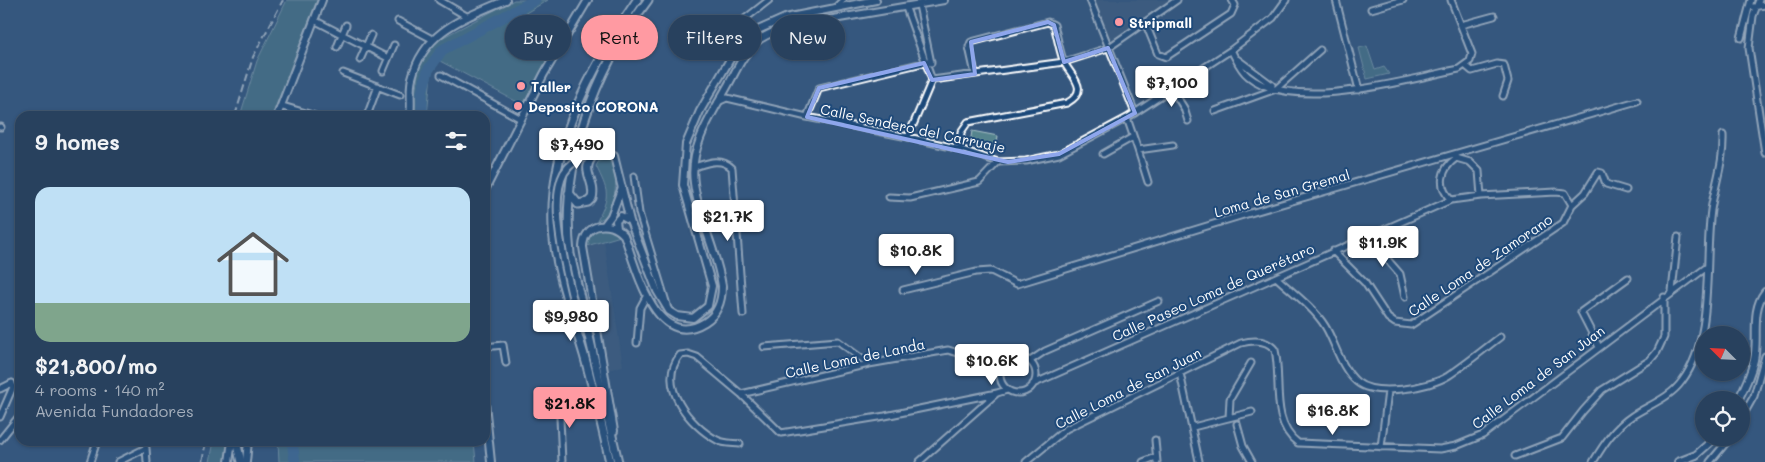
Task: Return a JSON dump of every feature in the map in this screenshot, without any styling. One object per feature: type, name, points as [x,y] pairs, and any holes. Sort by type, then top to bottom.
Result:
[{"type":"main road","points":[[610,462],[584,355],[574,326],[556,255],[553,228],[554,188],[571,119],[582,92],[638,0]]},
{"type":"main road","points":[[618,462],[570,254],[567,228],[568,192],[588,108],[613,56],[648,0]]},
{"type":"main road","points":[[568,192],[578,204],[588,202],[592,198],[593,189],[587,166],[590,158],[596,153]]},
{"type":"main road","points":[[236,446],[241,462]]},
{"type":"street","points":[[279,111],[322,0]]},
{"type":"street","points":[[439,0],[468,17]]},
{"type":"street","points":[[410,111],[412,79],[417,62],[432,39],[468,17],[506,0]]},
{"type":"street","points":[[490,176],[567,32],[588,0]]},
{"type":"street","points":[[750,15],[769,0]]},
{"type":"street","points":[[835,8],[843,0]]},
{"type":"street","points":[[761,28],[771,23],[876,0]]},
{"type":"street","points":[[618,462],[583,247],[586,235],[595,226],[605,224],[617,228],[624,235],[654,311],[663,321],[674,327],[686,329],[698,326],[709,320],[717,310],[722,298],[721,278],[697,199],[694,167],[697,147],[710,117],[748,50],[757,41],[774,31],[944,0]]},
{"type":"street","points":[[1090,0],[1134,113]]},
{"type":"street","points":[[932,80],[1064,62],[1108,48],[1177,0]]},
{"type":"street","points":[[1144,22],[1158,54],[1166,57],[1231,14],[1235,5],[1232,0]]},
{"type":"street","name":"Calle Sendero del Carruaje","points":[[700,111],[707,106],[728,98],[807,117],[908,136],[960,149],[998,162],[1026,161],[1059,154],[1127,118],[1231,50],[1273,18],[1286,0]]},
{"type":"street","points":[[1336,0],[1359,90]]},
{"type":"street","points":[[1371,10],[1403,0]]},
{"type":"street","points":[[1231,50],[1234,56],[1276,89],[1322,94],[1359,90],[1466,66],[1472,54],[1451,0]]},
{"type":"street","points":[[1741,38],[1751,0]]},
{"type":"street","points":[[1759,0],[1755,7],[1750,29],[1749,48],[1765,153]]},
{"type":"street","points":[[920,5],[931,61],[929,70]]},
{"type":"street","points":[[1748,7],[1765,5]]},
{"type":"street","points":[[906,8],[924,63],[929,70],[932,80],[908,136]]},
{"type":"street","points":[[1461,25],[1494,16]]},
{"type":"street","points":[[314,20],[388,58]]},
{"type":"street","points":[[398,21],[432,39]]},
{"type":"street","points":[[960,149],[961,132],[968,122],[1051,107],[1067,103],[1075,98],[1077,80],[1064,62],[1054,25],[1048,22],[971,42],[969,47],[975,74]]},
{"type":"street","points":[[337,47],[346,25]]},
{"type":"street","points":[[360,60],[370,35]]},
{"type":"street","points":[[1741,38],[1750,38]]},
{"type":"street","points":[[1741,38],[1749,48]]},
{"type":"street","points":[[383,71],[394,45]]},
{"type":"street","points":[[1215,111],[1276,89],[1320,50]]},
{"type":"street","points":[[584,355],[560,242],[559,196],[564,173],[570,164],[588,154],[606,152],[614,156],[630,222],[657,291],[669,310],[677,316],[693,318],[708,306],[712,286],[683,184],[686,144],[700,111],[730,60]]},
{"type":"street","points":[[807,117],[819,88],[931,61]]},
{"type":"street","points":[[1466,66],[1472,71],[1497,64],[1504,66],[1508,81],[1503,96]]},
{"type":"street","points":[[343,73],[400,95]]},
{"type":"street","points":[[441,75],[521,119]]},
{"type":"street","points":[[369,111],[378,86]]},
{"type":"street","points":[[1172,89],[1184,108],[1188,120]]},
{"type":"street","points":[[712,90],[712,95],[716,98],[723,94]]},
{"type":"street","name":"Loma de San Gremal","points":[[903,290],[934,281],[990,271],[1017,284],[1638,101]]},
{"type":"street","points":[[281,106],[298,111]]},
{"type":"street","points":[[707,106],[711,108],[710,117]]},
{"type":"street","points":[[1127,118],[1148,182]]},
{"type":"street","points":[[1593,462],[1606,441],[1620,426],[1670,393],[1686,374],[1701,331],[1712,210],[1722,164],[1723,135]]},
{"type":"street","points":[[1103,154],[1134,137]]},
{"type":"street","points":[[1138,150],[1173,145]]},
{"type":"street","points":[[1451,200],[1446,195],[1442,178],[1444,170],[1456,156],[1470,162],[1480,171],[1481,196]]},
{"type":"street","points":[[694,167],[717,162],[725,163],[732,168],[735,182],[743,314]]},
{"type":"street","points":[[889,196],[910,198],[979,182],[998,162]]},
{"type":"street","points":[[1572,205],[1585,193],[1598,172],[1602,173],[1606,184],[1626,190]]},
{"type":"street","points":[[634,176],[639,212],[669,310]]},
{"type":"street","points":[[605,224],[611,216],[622,187]]},
{"type":"street","name":"Calle Paseo Loma de Querétaro","points":[[1033,384],[1451,200],[1481,196],[1556,192],[1565,193],[1572,205]]},
{"type":"street","name":"Calle Loma de Zamorano","points":[[1333,251],[1365,283],[1388,318],[1395,323],[1411,325],[1563,223],[1572,205]]},
{"type":"street","points":[[617,228],[616,221],[621,216],[630,222]]},
{"type":"street","points":[[1366,236],[1400,274],[1405,297]]},
{"type":"street","points":[[1672,291],[1678,237]]},
{"type":"street","name":"Calle Loma de San Juan","points":[[1026,462],[1066,429],[1241,343],[1252,340],[1272,345],[1275,350],[1280,412],[1288,434],[1292,439],[1305,445],[1440,449],[1456,446],[1483,435],[1672,291],[1707,267]]},
{"type":"street","points":[[1276,277],[1324,325],[1356,382],[1368,388],[1388,391],[1437,382],[1448,376],[1500,337]]},
{"type":"street","points":[[1598,347],[1581,312],[1628,278]]},
{"type":"street","points":[[1742,391],[1754,361],[1757,341],[1756,308],[1765,292]]},
{"type":"street","points":[[637,343],[640,308],[647,295]]},
{"type":"street","points":[[1515,456],[1562,438],[1602,390],[1650,360],[1657,352],[1664,337],[1664,297]]},
{"type":"street","points":[[1030,361],[1045,351],[1159,301]]},
{"type":"street","points":[[764,347],[838,341],[869,364]]},
{"type":"street","points":[[490,346],[503,345],[506,362]]},
{"type":"street","name":"Calle Loma de Landa","points":[[742,394],[869,364],[948,350],[1002,366]]},
{"type":"street","points":[[740,444],[719,442],[697,427],[680,407],[674,390],[672,375],[674,363],[680,355],[688,354],[696,357],[742,394],[781,433],[894,414],[1007,390],[1018,393],[1029,389],[1036,376],[1030,361],[1020,357],[1010,358],[1002,366],[999,374],[1001,383],[1007,390]]},
{"type":"street","points":[[1750,403],[1754,396],[1765,356]]},
{"type":"street","points":[[1229,418],[1230,399],[1252,363]]},
{"type":"street","points":[[1180,373],[1199,461]]},
{"type":"street","points":[[0,389],[12,383],[13,387],[0,417]]},
{"type":"street","points":[[1381,447],[1388,391]]},
{"type":"street","points":[[919,462],[997,393]]},
{"type":"street","points":[[559,396],[562,462]]},
{"type":"street","points":[[1192,427],[1252,412]]},
{"type":"street","points":[[0,440],[15,421]]},
{"type":"street","points":[[1237,424],[1243,446],[1252,462]]},
{"type":"street","points":[[1143,462],[1156,459],[1155,440]]},
{"type":"street","points":[[90,462],[95,446]]},
{"type":"street","points":[[230,462],[233,446]]},
{"type":"street","points":[[246,462],[248,446]]},
{"type":"street","points":[[489,446],[491,462]]},
{"type":"street","points":[[1678,462],[1696,455],[1706,446]]},
{"type":"street","points":[[1710,462],[1723,446]]},
{"type":"street","points":[[118,462],[146,448],[146,462]]},
{"type":"highlighted area","points":[[1048,22],[1054,25],[1064,62],[1108,48],[1135,113],[1059,154],[1008,162],[807,117],[819,88],[924,63],[932,80],[975,74],[971,42]]},
{"type":"shaded area","points":[[1090,0],[1177,0],[1108,48]]},
{"type":"shaded area","points":[[604,240],[623,366],[604,371],[583,247]]},
{"type":"green space","points":[[287,0],[317,0],[274,111],[242,111],[257,61]]},
{"type":"green space","points":[[514,0],[548,0],[524,14],[526,15],[505,15],[505,60],[546,60],[523,105],[440,61],[431,74],[427,111],[413,111],[420,60],[436,41]]},
{"type":"green space","points":[[1367,46],[1375,70],[1384,67],[1389,74],[1367,79],[1359,48]]},
{"type":"green space","points":[[972,131],[998,136],[996,149],[970,144]]},
{"type":"green space","points":[[605,159],[611,161],[616,183],[612,203],[605,217],[597,221],[606,199],[606,193],[596,166],[599,161]]},
{"type":"green space","points":[[605,224],[624,235],[583,247],[586,235]]},
{"type":"green space","points":[[213,446],[229,446],[226,462],[210,462]]},
{"type":"green space","points":[[278,446],[474,446],[476,462],[279,462]]},
{"type":"waterway","points":[[422,111],[422,92],[428,70],[442,50],[535,0]]},
{"type":"waterway","points":[[293,446],[295,462]]},
{"type":"railway","points":[[237,111],[253,57],[283,0]]},
{"type":"railway","points":[[202,462],[205,446]]},
{"type":"place","name":"Stripmall","points":[[1119,22]]},
{"type":"place","name":"Taller","points":[[521,86]]},
{"type":"place","name":"Deposito CORONA","points":[[518,106]]}]
